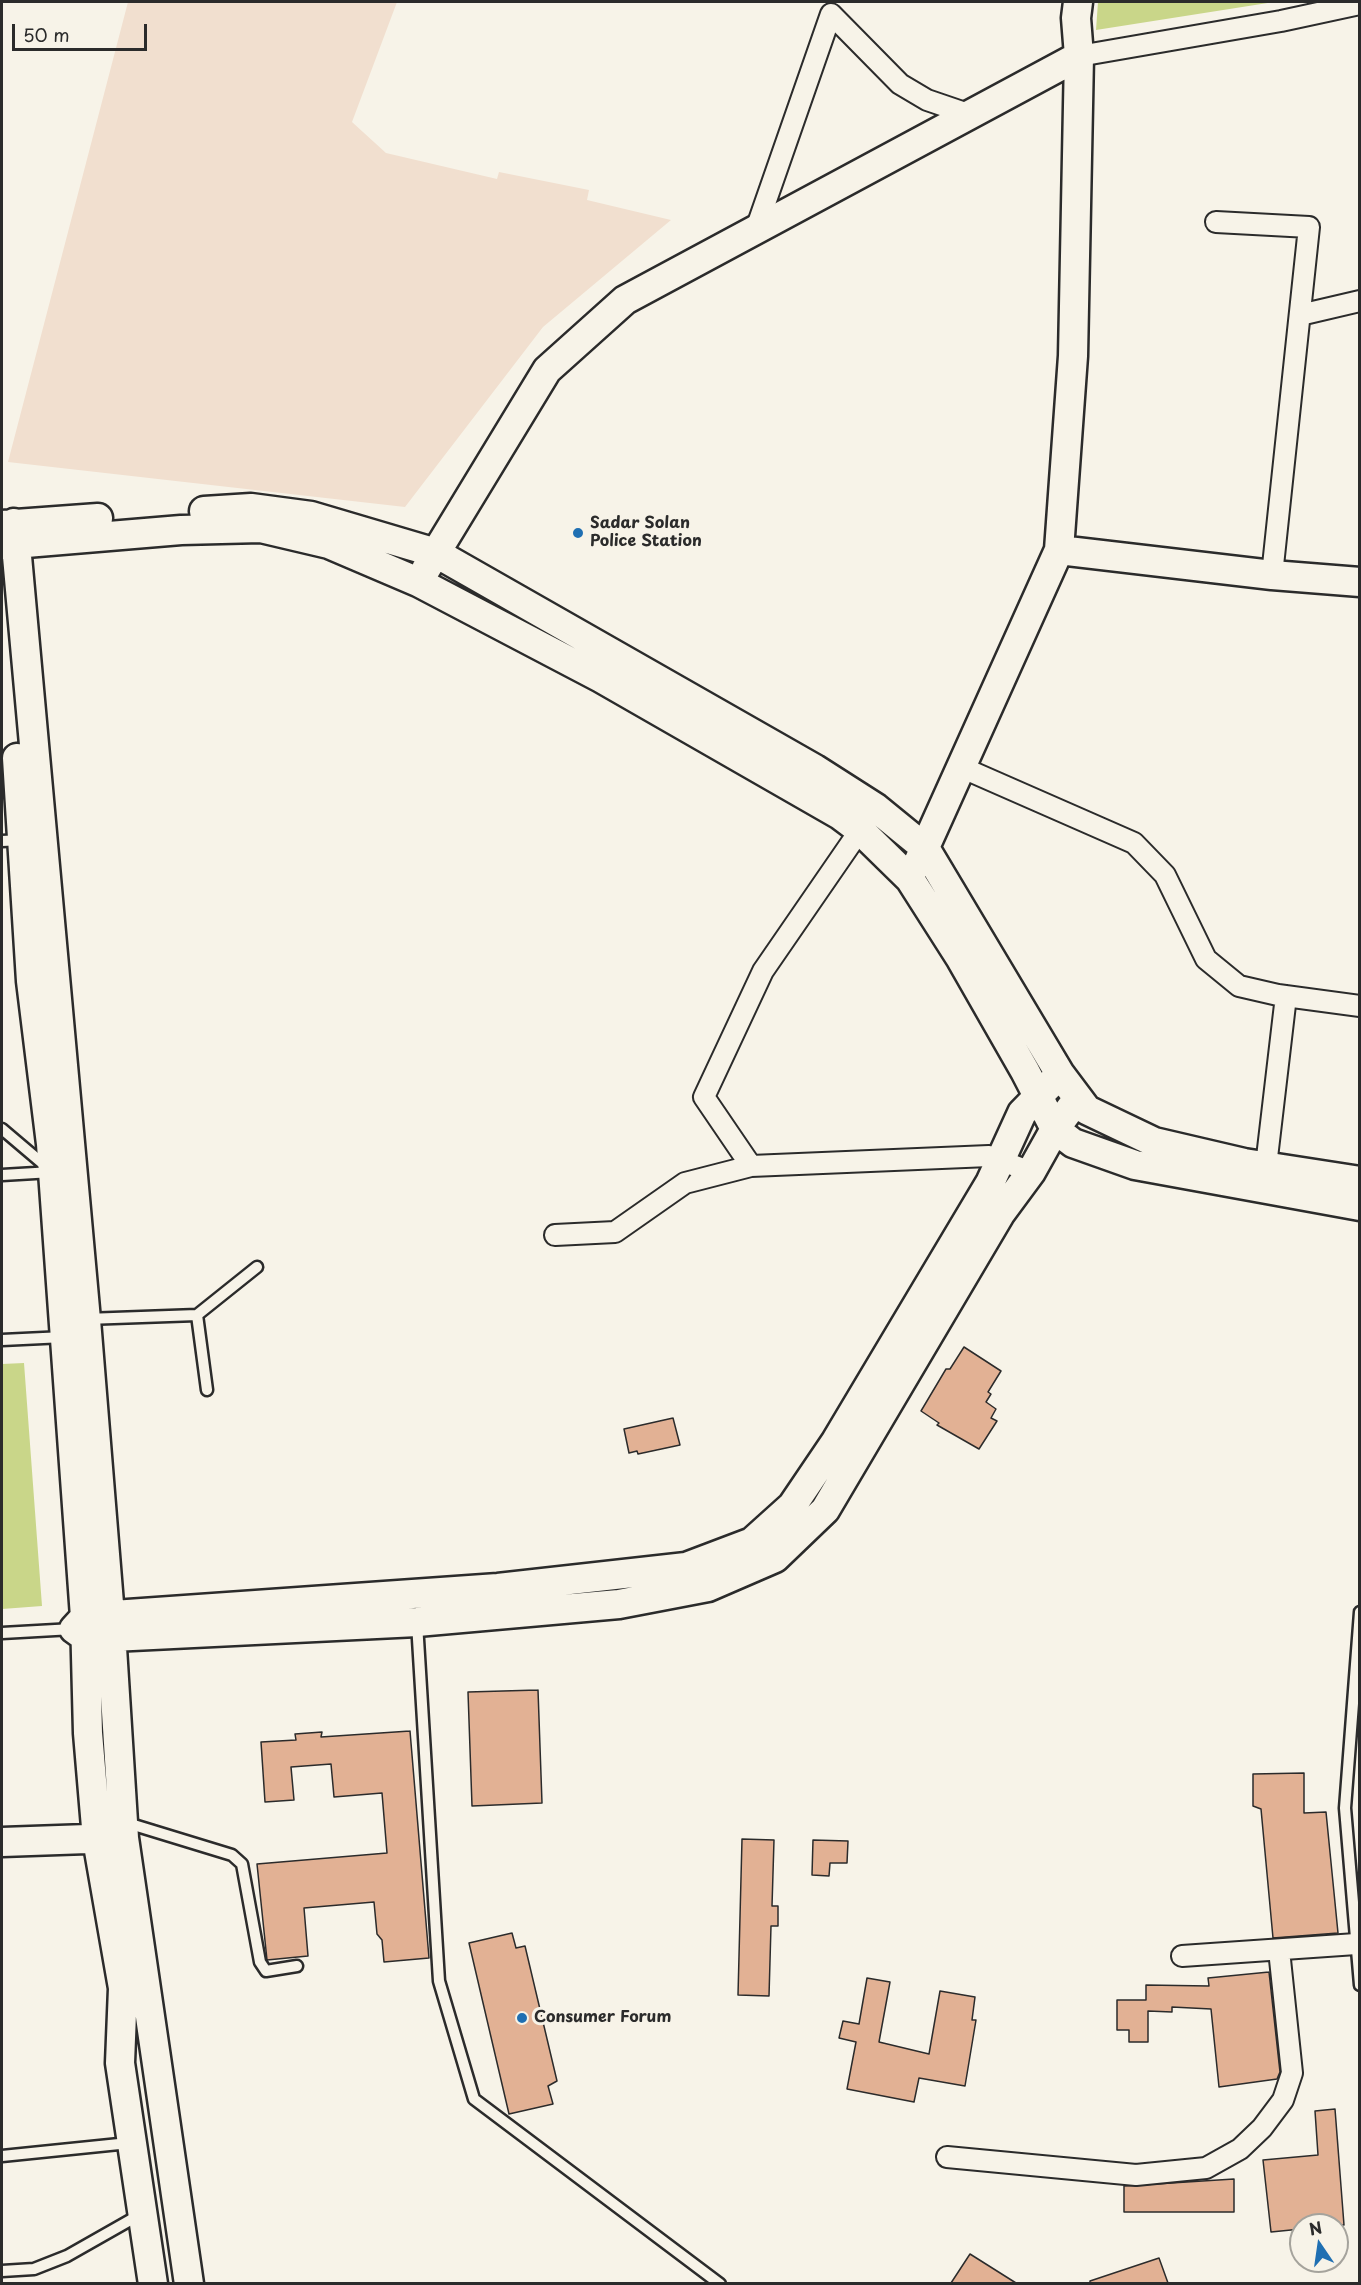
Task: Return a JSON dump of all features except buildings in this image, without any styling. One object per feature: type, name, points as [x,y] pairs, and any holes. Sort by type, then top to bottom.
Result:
[{"type":"main road","points":[[910,879],[963,768],[1059,550],[1073,356],[1078,2]]},
{"type":"main road","points":[[418,582],[547,370],[625,300],[1079,56]]},
{"type":"main road","points":[[8,534],[251,508],[311,516],[436,553],[815,769],[868,819],[910,879],[1025,1071],[1036,1097],[1055,1130],[1073,1143],[1135,1165],[1359,1206]]},
{"type":"main road","points":[[8,534],[261,528],[329,544],[418,582],[601,678],[840,814],[868,819],[925,848],[1060,1074],[1088,1110],[1154,1142],[1266,1166],[1359,1181]]},
{"type":"main road","points":[[8,534],[75,1328],[93,1627],[115,1833],[123,1988],[120,2063],[153,2283]]},
{"type":"main road","points":[[1059,550],[1272,575],[1359,582]]},
{"type":"main road","points":[[2,580],[12,677],[12,841],[31,981],[52,1172],[75,1328]]},
{"type":"main road","points":[[416,1608],[498,1588],[686,1567],[752,1542],[792,1506],[836,1441],[990,1183],[1022,1113],[1060,1074]]},
{"type":"main road","points":[[93,1627],[416,1608],[620,1604],[708,1587],[775,1558],[825,1510],[1000,1214],[1031,1172],[1055,1130],[1078,1098]]},
{"type":"main road","points":[[2,1842],[115,1833]]},
{"type":"main road","points":[[115,1833],[189,2283]]},
{"type":"street","points":[[1079,56],[1281,21],[1359,4]]},
{"type":"street","points":[[755,232],[831,14],[900,84],[927,100],[971,115]]},
{"type":"street","points":[[1216,222],[1309,227],[1272,575]]},
{"type":"street","points":[[1299,315],[1359,301]]},
{"type":"street","points":[[963,768],[1134,843],[1165,874],[1206,959],[1239,986],[1286,996],[1359,1006]]},
{"type":"street","points":[[751,1166],[704,1097],[763,971],[868,819]]},
{"type":"street","points":[[1266,1166],[1286,996]]},
{"type":"street","points":[[555,1235],[615,1232],[685,1183],[751,1166],[989,1156],[1031,1172]]},
{"type":"street","points":[[1182,1956],[1356,1944]]},
{"type":"street","points":[[947,2157],[1136,2175],[1206,2168],[1240,2149],[1262,2128],[1283,2100],[1292,2073],[1279,1950]]},
{"type":"lane","points":[[2,1129],[52,1172]]},
{"type":"lane","points":[[2,1175],[52,1172]]},
{"type":"lane","points":[[2,1340],[75,1328],[197,1315],[257,1267]]},
{"type":"lane","points":[[197,1315],[207,1390]]},
{"type":"lane","points":[[416,1608],[439,1981],[474,2099],[720,2283]]},
{"type":"lane","points":[[1359,1612],[1345,1808],[1359,1985]]},
{"type":"lane","points":[[2,1633],[93,1627]]},
{"type":"lane","points":[[115,1833],[232,1855],[242,1864],[260,1962],[266,1971],[297,1966]]},
{"type":"lane","points":[[2,2156],[132,2142]]},
{"type":"lane","points":[[2,2271],[34,2269],[67,2256],[144,2212]]},
{"type":"shaded area","points":[[128,2],[397,2],[352,122],[386,153],[497,179],[499,172],[589,190],[587,200],[671,220],[543,327],[405,507],[8,462]]},
{"type":"green space","points":[[1098,2],[1274,2],[1096,30]]},
{"type":"green space","points":[[24,1363],[42,1606],[2,1609],[2,1364]]},
{"type":"place","name":"Sadar Solan Police Station","points":[[578,533]]},
{"type":"place","name":"Consumer Forum","points":[[522,2018]]}]
